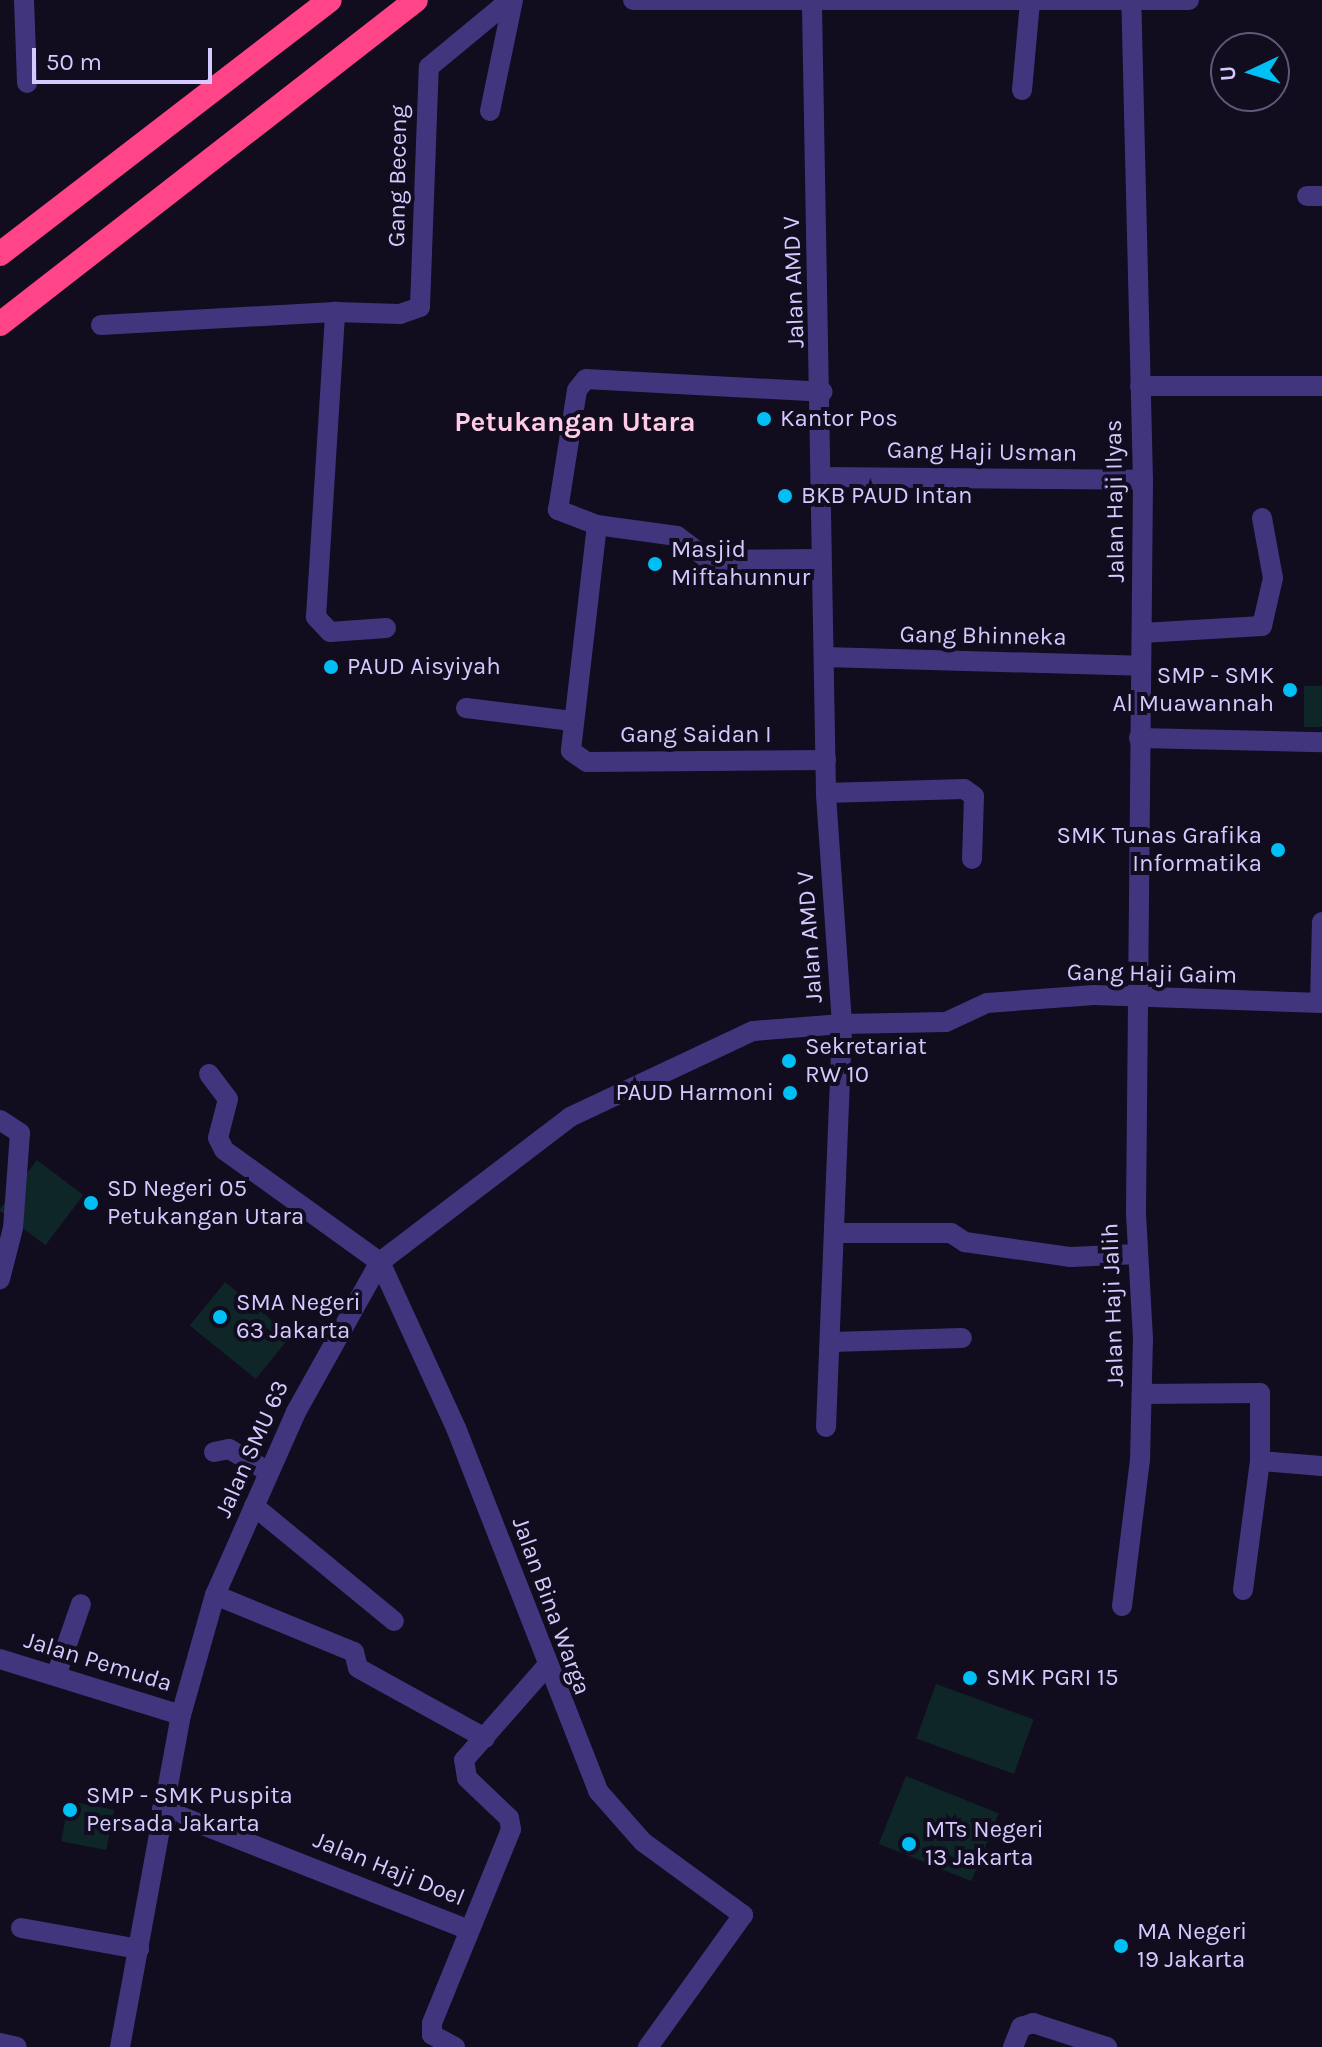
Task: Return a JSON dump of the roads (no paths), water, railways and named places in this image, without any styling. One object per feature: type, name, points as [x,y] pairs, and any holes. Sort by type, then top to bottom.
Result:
[{"type":"highway","points":[[0,254],[330,0]]},
{"type":"highway","points":[[0,324],[416,0]]},
{"type":"street","points":[[24,0],[27,83]]},
{"type":"street","points":[[490,111],[512,0]]},
{"type":"street","name":"Gang Beceng","points":[[101,325],[335,312],[400,314],[420,307],[429,67],[512,0]]},
{"type":"street","points":[[633,0],[812,4],[1189,0]]},
{"type":"street","name":"Jalan Haji Ilyas","points":[[1131,0],[1143,480],[1139,738],[1140,1001]]},
{"type":"street","points":[[1022,90],[1030,2]]},
{"type":"street","name":"Jalan AMD V","points":[[812,4],[823,392],[821,559],[826,793],[842,1024],[837,1233],[826,1427]]},
{"type":"street","points":[[335,312],[316,617],[330,632],[386,628]]},
{"type":"street","points":[[821,559],[709,560],[677,536],[597,525],[558,510],[577,390],[586,379],[823,392]]},
{"type":"street","points":[[1140,386],[1322,386]]},
{"type":"street","name":"Gang Haji Usman","points":[[822,477],[1143,480]]},
{"type":"street","points":[[1142,633],[1262,626],[1273,578],[1262,518]]},
{"type":"street","points":[[466,708],[572,721],[597,525]]},
{"type":"street","name":"Gang Bhinneka","points":[[824,657],[1140,666]]},
{"type":"street","name":"Gang Saidan I","points":[[572,721],[571,751],[587,762],[826,760]]},
{"type":"street","points":[[1139,738],[1322,742]]},
{"type":"street","points":[[826,793],[964,789],[974,796],[972,859]]},
{"type":"street","points":[[1321,1003],[1322,922]]},
{"type":"street","name":"Gang Haji Gaim","points":[[842,1024],[946,1022],[987,1003],[1094,995],[1140,1001],[1321,1003]]},
{"type":"street","name":"Jalan Haji Jalih","points":[[1122,1606],[1142,1394],[1138,1254],[1140,1001]]},
{"type":"street","name":"Jalan SMU 63","points":[[120,2047],[181,1715],[215,1595],[269,1472],[380,1262],[570,1117],[753,1031],[842,1024]]},
{"type":"street","points":[[209,1074],[228,1099],[218,1138],[224,1150],[380,1262]]},
{"type":"street","points":[[0,1120],[20,1133],[1,1272]]},
{"type":"street","points":[[837,1233],[951,1233],[965,1242],[1071,1257],[1138,1254]]},
{"type":"street","name":"Jalan Bina Warga","points":[[380,1262],[456,1428],[577,1752],[620,1819],[743,1915],[648,2047]]},
{"type":"street","points":[[832,1342],[962,1338]]},
{"type":"street","points":[[1142,1394],[1260,1393],[1260,1461],[1243,1590]]},
{"type":"street","points":[[214,1452],[229,1449],[269,1472]]},
{"type":"street","points":[[1260,1461],[1322,1466]]},
{"type":"street","points":[[254,1506],[394,1621]]},
{"type":"street","points":[[215,1595],[354,1652],[358,1668],[485,1738]]},
{"type":"street","points":[[56,1676],[81,1604]]},
{"type":"street","name":"Jalan Pemuda","points":[[0,1659],[181,1715]]},
{"type":"street","points":[[467,1929],[511,1829],[463,1770],[485,1738],[546,1667]]},
{"type":"street","name":"Jalan Haji Doel","points":[[162,1809],[467,1929],[431,2027],[455,2047]]},
{"type":"street","points":[[21,1928],[139,1949]]},
{"type":"street","points":[[1013,2047],[1021,2027],[1033,2023],[1107,2047]]},
{"type":"street","points":[[0,2043],[17,2047]]},
{"type":"place","name":"Kantor Pos","points":[[764,419]]},
{"type":"place","name":"BKB PAUD Intan","points":[[785,496]]},
{"type":"place","name":"Masjid Miftahunnur","points":[[655,564]]},
{"type":"place","name":"PAUD Aisyiyah","points":[[331,667]]},
{"type":"place","name":"SMP - SMK Al Muawannah","points":[[1290,690]]},
{"type":"place","name":"SMK Tunas Grafika Informatika","points":[[1278,850]]},
{"type":"place","name":"Sekretariat RW 10","points":[[789,1061]]},
{"type":"place","name":"PAUD Harmoni","points":[[790,1093]]},
{"type":"place","name":"SD Negeri 05 Petukangan Utara","points":[[91,1203]]},
{"type":"place","name":"SMA Negeri 63 Jakarta","points":[[220,1317]]},
{"type":"place","name":"SMK PGRI 15","points":[[970,1678]]},
{"type":"place","name":"SMP - SMK Puspita Persada Jakarta","points":[[70,1810]]},
{"type":"place","name":"MTs Negeri 13 Jakarta","points":[[909,1844]]},
{"type":"place","name":"MA Negeri 19 Jakarta","points":[[1121,1946]]},
{"type":"district","name":"Petukangan Utara","points":[[575,422]]}]
